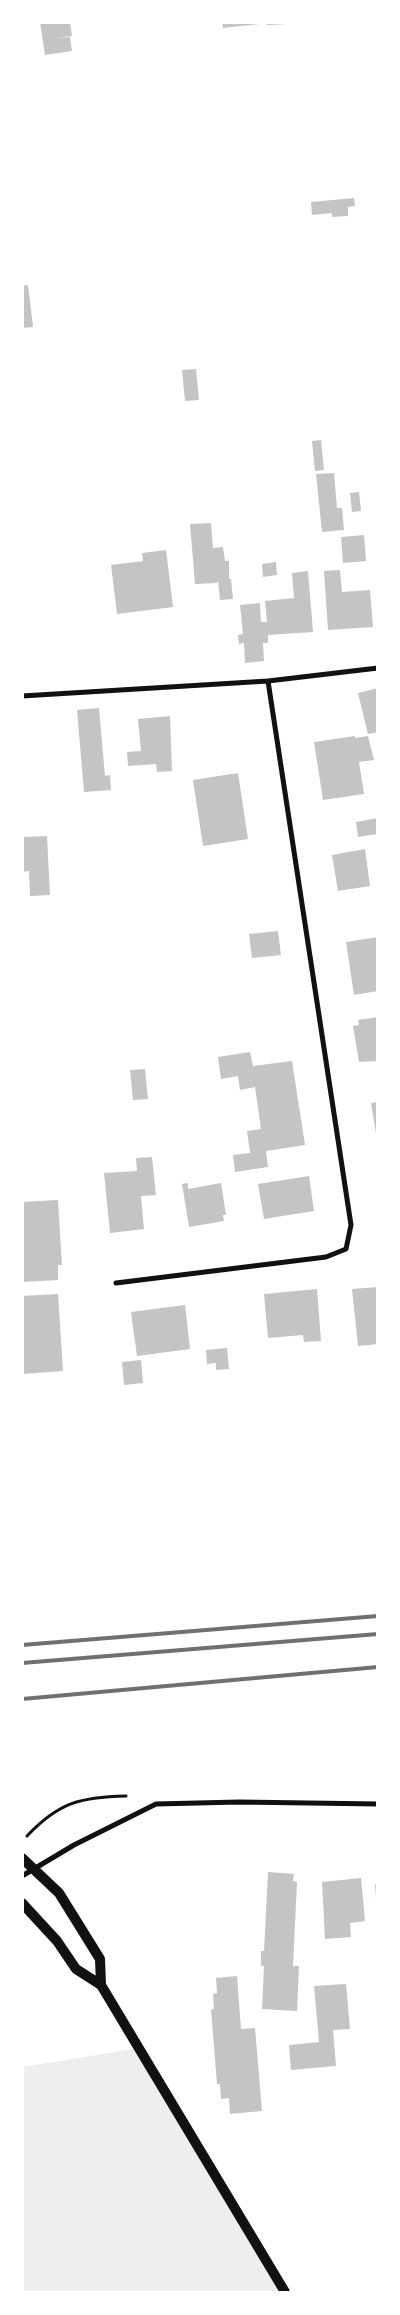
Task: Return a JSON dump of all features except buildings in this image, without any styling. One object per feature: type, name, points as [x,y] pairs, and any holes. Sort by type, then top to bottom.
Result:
[{"type":"main road","points":[[22,1858],[59,1893],[100,1958],[101,1985]]},
{"type":"main road","points":[[22,1904],[57,1941],[76,1969],[101,1985],[285,2292]]},
{"type":"street","points":[[22,696],[268,681],[378,668]]},
{"type":"street","points":[[116,1283],[326,1257],[346,1248],[350,1225],[268,681]]},
{"type":"street","points":[[22,1876],[74,1845],[156,1804],[239,1802],[378,1804]]},
{"type":"path","points":[[22,1842],[40,1823],[60,1808],[91,1797],[142,1795],[156,1804]]},
{"type":"shaded area","points":[[139,2048],[285,2292],[23,2292],[23,2067]]},
{"type":"railway","points":[[22,1645],[378,1616]]},
{"type":"railway","points":[[22,1663],[378,1634]]},
{"type":"railway","points":[[22,1699],[378,1667]]}]
